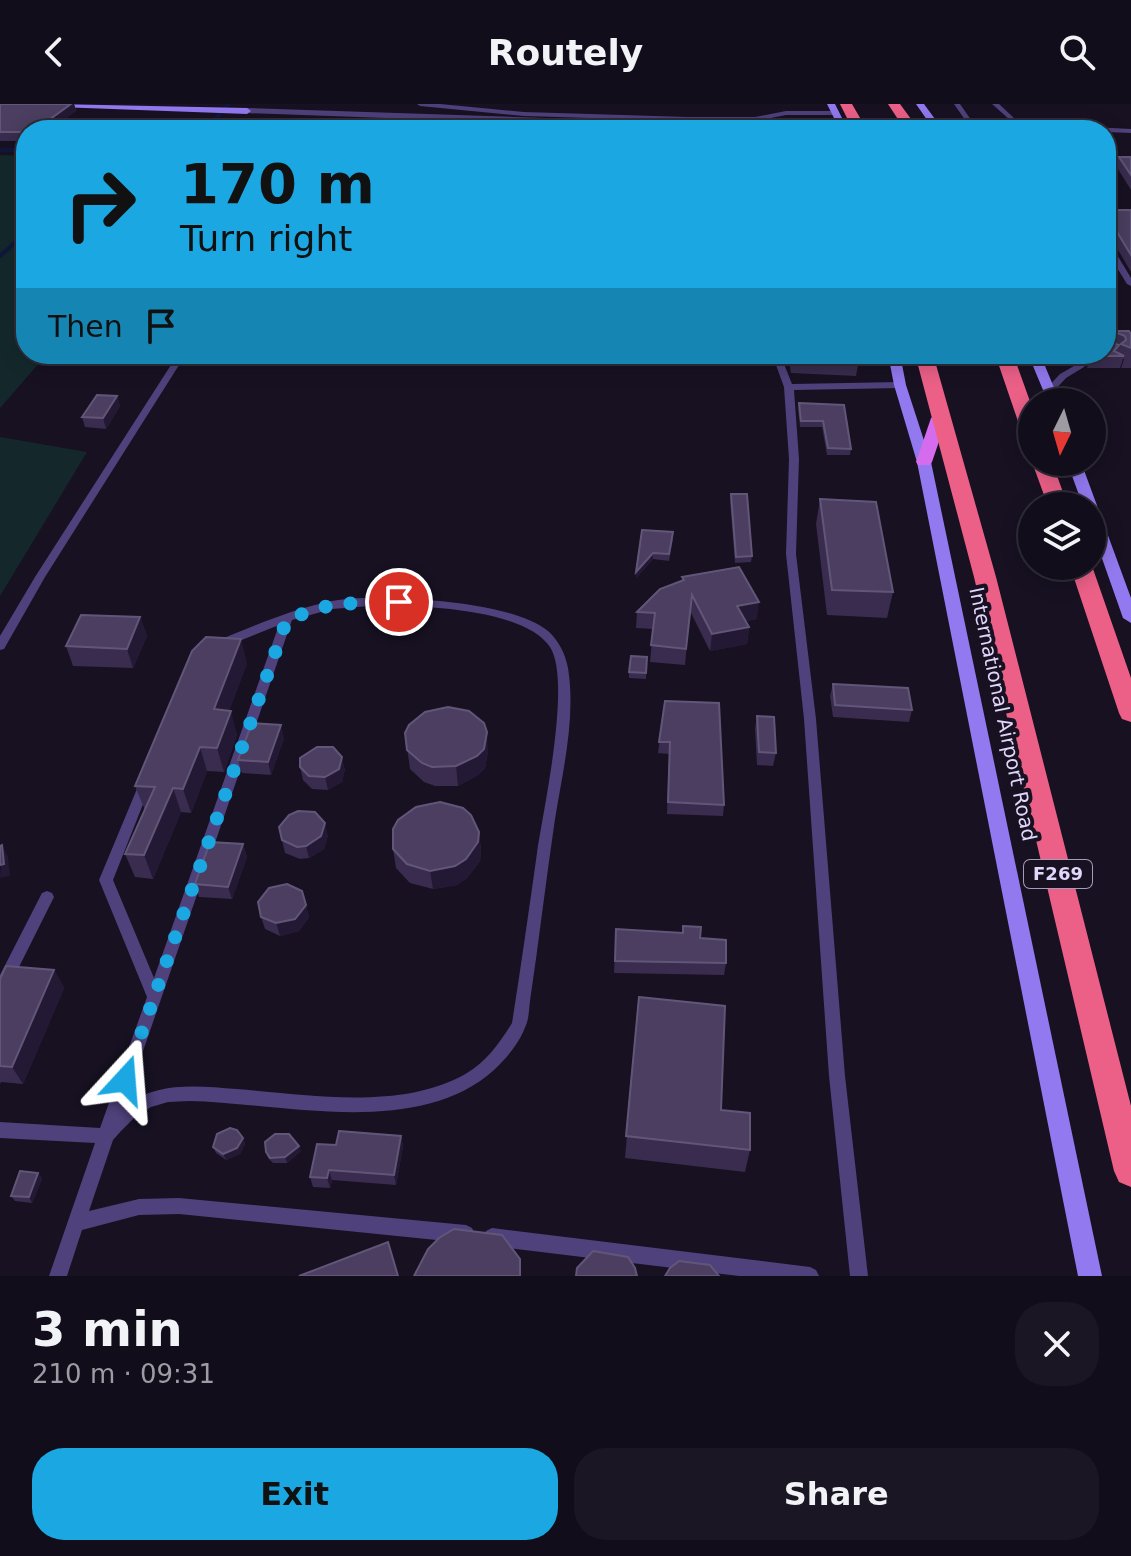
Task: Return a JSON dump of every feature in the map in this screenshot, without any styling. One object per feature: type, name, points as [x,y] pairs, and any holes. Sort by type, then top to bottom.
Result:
[{"type":"highway","name":"International Airport Road","points":[[926,364],[985,577],[1131,1171]]},
{"type":"highway","points":[[1008,364],[1018,393]]},
{"type":"highway","points":[[1087,580],[1131,713]]},
{"type":"main road","points":[[58,104],[247,111]]},
{"type":"main road","name":"International Airport Road","points":[[896,364],[924,462],[1090,1276]]},
{"type":"main road","points":[[1038,364],[1048,388]]},
{"type":"main road","points":[[924,462],[939,418]]},
{"type":"main road","points":[[1106,550],[1131,618]]},
{"type":"street","points":[[247,111],[425,120]]},
{"type":"street","points":[[816,120],[839,114]]},
{"type":"lane","points":[[420,104],[593,117],[745,119],[786,113],[839,114]]},
{"type":"lane","points":[[784,104],[786,113]]},
{"type":"lane","points":[[995,104],[1015,120]]},
{"type":"lane","points":[[1116,260],[1131,284]]},
{"type":"lane","points":[[0,646],[40,577],[176,364]]},
{"type":"lane","points":[[780,364],[789,387],[794,459],[791,554],[810,719],[837,1076],[859,1276]]},
{"type":"lane","points":[[1056,388],[1063,376],[1081,365]]},
{"type":"lane","points":[[789,387],[900,385]]},
{"type":"lane","points":[[106,1136],[124,1115],[147,1101],[179,1092],[363,1105],[444,1092],[477,1076],[500,1055],[519,1024],[561,729],[563,673],[555,644],[522,621],[461,605],[399,602],[334,604],[210,648]]},
{"type":"lane","points":[[58,1276],[153,995],[287,619]]},
{"type":"lane","points":[[149,774],[106,880],[153,995]]},
{"type":"lane","points":[[0,990],[47,897]]},
{"type":"lane","points":[[0,1130],[106,1136]]},
{"type":"lane","points":[[76,1223],[139,1207],[179,1206],[416,1228],[810,1276]]},
{"type":"green space","points":[[0,155],[16,156],[16,364],[38,364],[0,408]]},
{"type":"green space","points":[[0,437],[87,452],[0,596]]},
{"type":"building","points":[[0,104],[71,104],[49,120],[16,120],[16,132],[0,132]]},
{"type":"building","points":[[1119,157],[1131,157],[1131,175]]},
{"type":"building","points":[[1116,210],[1131,210],[1131,255],[1117,232]]},
{"type":"building","points":[[1116,331],[1129,331],[1131,348],[1121,344],[1126,340]]},
{"type":"building","points":[[97,395],[117,396],[103,418],[82,417]]},
{"type":"building","points":[[799,403],[844,405],[851,449],[828,448],[823,421],[801,421]]},
{"type":"building","points":[[731,494],[747,494],[752,556],[736,557]]},
{"type":"building","points":[[820,499],[876,502],[893,592],[832,590]]},
{"type":"building","points":[[642,530],[673,532],[669,554],[653,553],[636,572]]},
{"type":"building","points":[[739,567],[759,602],[737,606],[749,627],[712,634],[692,595],[686,649],[651,645],[655,613],[637,612],[660,589],[684,580],[682,577]]},
{"type":"building","points":[[81,615],[140,617],[127,649],[66,646]]},
{"type":"building","points":[[206,637],[241,639],[214,709],[231,711],[217,748],[200,747],[183,789],[173,788],[144,855],[125,854],[155,787],[135,786],[192,651]]},
{"type":"building","points":[[631,656],[647,657],[646,673],[629,672]]},
{"type":"building","points":[[833,684],[908,688],[912,710],[835,705]]},
{"type":"building","points":[[665,701],[719,703],[724,805],[668,802],[670,742],[659,742]]},
{"type":"building","points":[[448,707],[469,711],[484,723],[487,732],[484,749],[456,766],[432,767],[407,750],[405,733],[409,725],[425,712]]},
{"type":"building","points":[[757,716],[774,717],[776,753],[759,752]]},
{"type":"building","points":[[252,723],[281,725],[268,762],[238,760]]},
{"type":"building","points":[[317,747],[333,747],[342,757],[339,769],[325,777],[309,776],[300,767],[300,758]]},
{"type":"building","points":[[440,802],[463,808],[471,815],[479,832],[478,842],[466,859],[455,866],[430,871],[407,864],[393,849],[393,829],[398,820],[416,807]]},
{"type":"building","points":[[298,811],[315,812],[325,823],[321,836],[306,846],[297,847],[282,840],[279,827],[289,815]]},
{"type":"building","points":[[210,842],[243,844],[228,887],[195,884]]},
{"type":"building","points":[[0,846],[4,864],[0,865]]},
{"type":"building","points":[[287,884],[302,891],[306,905],[295,919],[276,923],[261,917],[258,902],[269,888]]},
{"type":"building","points":[[683,926],[701,927],[700,938],[726,940],[726,963],[615,961],[616,929],[683,933]]},
{"type":"building","points":[[6,966],[54,970],[12,1067],[0,1066],[0,979]]},
{"type":"building","points":[[639,997],[725,1006],[721,1110],[750,1113],[750,1150],[626,1136]]},
{"type":"building","points":[[230,1128],[237,1130],[243,1138],[237,1148],[223,1154],[213,1147],[217,1134]]},
{"type":"building","points":[[339,1131],[401,1136],[394,1175],[329,1170],[327,1178],[310,1177],[317,1144],[336,1145]]},
{"type":"building","points":[[275,1134],[289,1134],[299,1146],[285,1157],[270,1158],[265,1142]]},
{"type":"building","points":[[20,1171],[38,1173],[29,1197],[11,1196]]},
{"type":"building","points":[[454,1229],[502,1235],[520,1259],[520,1276],[414,1276],[428,1249]]},
{"type":"building","points":[[388,1242],[398,1276],[299,1276]]},
{"type":"building","points":[[593,1251],[628,1257],[637,1276],[576,1276],[577,1268]]},
{"type":"building","points":[[679,1261],[710,1265],[719,1276],[665,1276]]},
{"type":"waterway","points":[[214,120],[229,104]]},
{"type":"waterway","points":[[0,150],[16,150]]},
{"type":"waterway","points":[[0,256],[16,242]]},
{"type":"route","points":[[125,1080],[287,619],[334,604],[399,602]]}]
